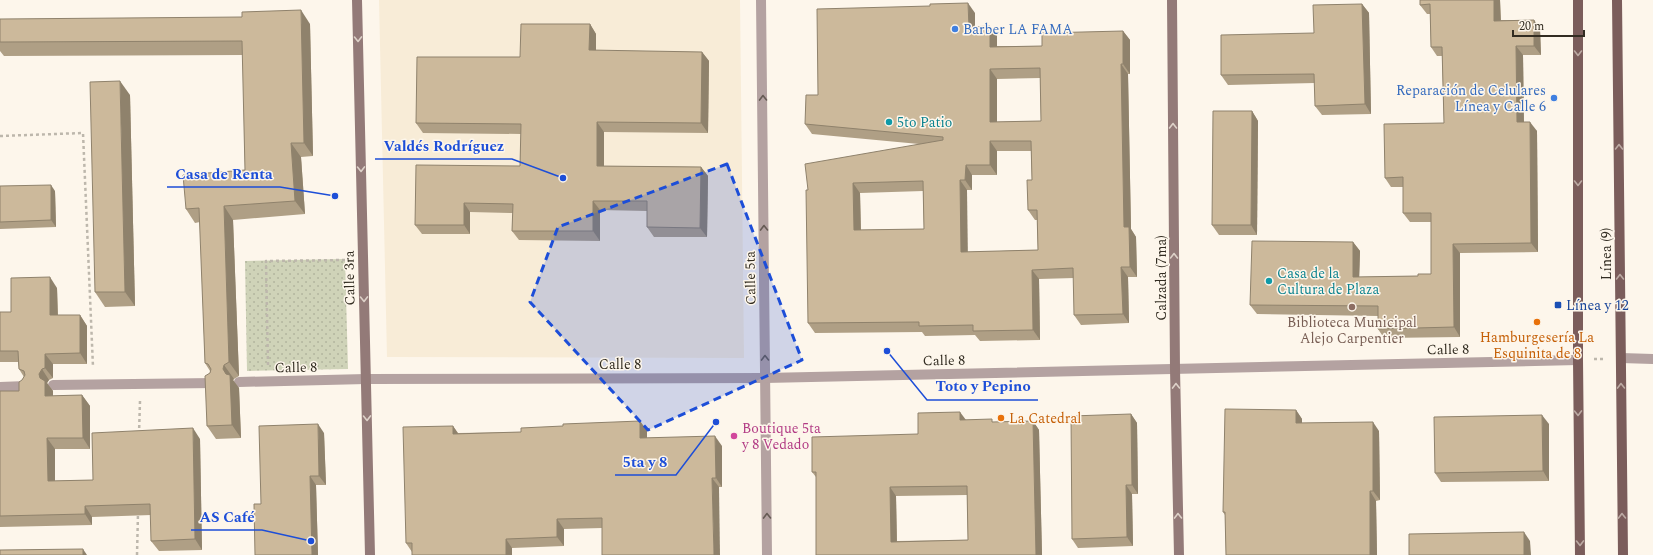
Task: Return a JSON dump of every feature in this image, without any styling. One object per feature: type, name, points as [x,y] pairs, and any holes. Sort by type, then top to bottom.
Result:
[{"type":"main road","name":"Calle 3ra","points":[[357,0],[370,555]]},
{"type":"main road","name":"Calzada (7ma)","points":[[1172,0],[1175,369],[1179,555]]},
{"type":"main road","name":"Línea (9)","points":[[1578,0],[1578,360],[1580,555]]},
{"type":"main road","name":"Línea (9)","points":[[1617,0],[1623,555]]},
{"type":"street","name":"Calle 5ta","points":[[762,0],[767,555]]},
{"type":"street","points":[[1620,358],[1653,359]]},
{"type":"street","name":"Calle 8","points":[[239,382],[765,378],[1578,360]]},
{"type":"street","points":[[53,385],[214,383]]},
{"type":"street","points":[[0,387],[26,386]]},
{"type":"path","points":[[0,136],[82,133],[94,385]]},
{"type":"path","points":[[268,382],[266,261],[345,259],[346,267]]},
{"type":"path","points":[[1578,360],[1620,358]]},
{"type":"path","points":[[139,439],[140,384]]},
{"type":"path","points":[[137,555],[138,508]]},
{"type":"highlighted area","points":[[727,164],[802,360],[648,430],[530,302],[558,227]]},
{"type":"shaded area","points":[[379,0],[740,0],[744,358],[387,357]]},
{"type":"green space","points":[[345,259],[348,369],[247,371],[245,261]]},
{"type":"building","points":[[1420,0],[1494,0],[1494,21],[1534,20],[1534,46],[1516,46],[1517,122],[1530,122],[1531,243],[1453,244],[1454,327],[1378,329],[1378,306],[1250,305],[1252,241],[1353,242],[1353,277],[1418,276],[1418,274],[1431,274],[1431,213],[1403,213],[1403,177],[1385,178],[1384,124],[1444,123],[1442,47],[1431,47],[1430,4],[1420,5]]},
{"type":"building","points":[[968,3],[969,27],[990,26],[990,47],[1042,46],[1042,33],[1123,31],[1123,64],[1121,64],[1124,227],[1129,227],[1130,267],[1121,267],[1123,314],[1074,315],[1073,268],[1032,270],[1033,330],[973,331],[973,325],[919,326],[919,322],[808,323],[806,190],[808,190],[805,164],[943,140],[943,137],[805,124],[806,95],[818,95],[817,9],[930,6],[930,4]],"holes":[[[1040,68],[1041,121],[990,122],[990,69]],[[990,141],[1031,141],[1032,180],[1027,180],[1028,210],[1037,210],[1038,250],[961,252],[960,180],[965,180],[966,165],[990,165]],[[923,181],[924,229],[854,230],[853,183]]]},
{"type":"building","points":[[1362,4],[1365,104],[1315,106],[1314,74],[1221,75],[1221,35],[1314,33],[1313,5]]},
{"type":"building","points":[[301,10],[304,143],[291,143],[295,201],[224,206],[229,362],[224,365],[223,369],[226,374],[230,375],[232,425],[207,426],[205,376],[210,373],[211,369],[208,364],[205,363],[199,208],[186,209],[183,175],[245,170],[242,41],[0,42],[0,19],[242,17],[242,12]]},
{"type":"building","points":[[521,24],[590,24],[589,50],[702,52],[701,123],[597,122],[597,166],[701,167],[700,228],[647,227],[647,201],[593,201],[593,231],[512,231],[513,204],[464,203],[464,225],[415,225],[416,165],[520,166],[521,124],[416,123],[417,57],[520,57]]},
{"type":"building","points":[[120,81],[125,292],[95,292],[90,82]]},
{"type":"building","points":[[1213,111],[1252,111],[1251,225],[1212,225]]},
{"type":"building","points":[[51,185],[51,220],[0,222],[0,186]]},
{"type":"building","points":[[50,277],[50,315],[80,315],[80,353],[45,354],[45,368],[42,369],[39,374],[40,378],[45,381],[45,396],[82,395],[83,438],[47,438],[48,481],[93,480],[92,433],[193,428],[195,539],[151,541],[150,504],[85,506],[85,514],[0,516],[0,391],[19,391],[19,382],[25,375],[24,371],[19,369],[18,351],[0,351],[0,312],[11,312],[11,278]]},
{"type":"building","points":[[1225,409],[1296,410],[1296,423],[1373,422],[1373,491],[1370,491],[1370,555],[1226,555],[1225,512],[1223,512]]},
{"type":"building","points":[[960,412],[960,420],[992,419],[992,422],[1033,421],[1036,555],[816,555],[816,472],[812,472],[812,437],[918,434],[918,413]],"holes":[[[967,486],[968,540],[891,542],[890,487]]]},
{"type":"building","points":[[1131,414],[1132,485],[1126,485],[1127,537],[1072,539],[1071,416]]},
{"type":"building","points":[[1542,415],[1543,471],[1435,473],[1434,417]]},
{"type":"building","points":[[640,421],[640,438],[715,436],[716,478],[712,478],[714,555],[602,555],[602,518],[557,519],[557,537],[506,539],[506,555],[412,555],[412,543],[406,543],[403,427],[453,426],[453,434],[521,432],[521,428],[563,426],[563,424]]},
{"type":"building","points":[[318,424],[319,476],[310,476],[312,555],[255,555],[254,504],[261,504],[259,426]]},
{"type":"building","points":[[1524,532],[1524,555],[1409,555],[1409,534]]},
{"type":"building","points":[[83,549],[83,555],[0,555],[0,550]]},
{"type":"place","name":"Barber LA FAMA","points":[[955,29]]},
{"type":"place","name":"Reparación de Celulares Línea y Calle 6","points":[[1554,98]]},
{"type":"place","name":"5to Patio","points":[[889,122]]},
{"type":"place","name":"Valdés Rodríguez","points":[[563,178]]},
{"type":"place","name":"Casa de Renta","points":[[335,196]]},
{"type":"place","name":"Casa de la Cultura de Plaza","points":[[1269,281]]},
{"type":"place","name":"Línea y 12","points":[[1558,305]]},
{"type":"place","name":"Biblioteca Municipal Alejo Carpentier","points":[[1352,307]]},
{"type":"place","name":"Hamburgesería La Esquinita de 8","points":[[1537,322]]},
{"type":"place","name":"Toto y Pepino","points":[[887,351]]},
{"type":"place","name":"La Catedral","points":[[1001,418]]},
{"type":"place","name":"5ta y 8","points":[[716,422]]},
{"type":"place","name":"Boutique 5ta y 8 Vedado","points":[[734,436]]},
{"type":"place","name":"AS Café","points":[[311,541]]}]
